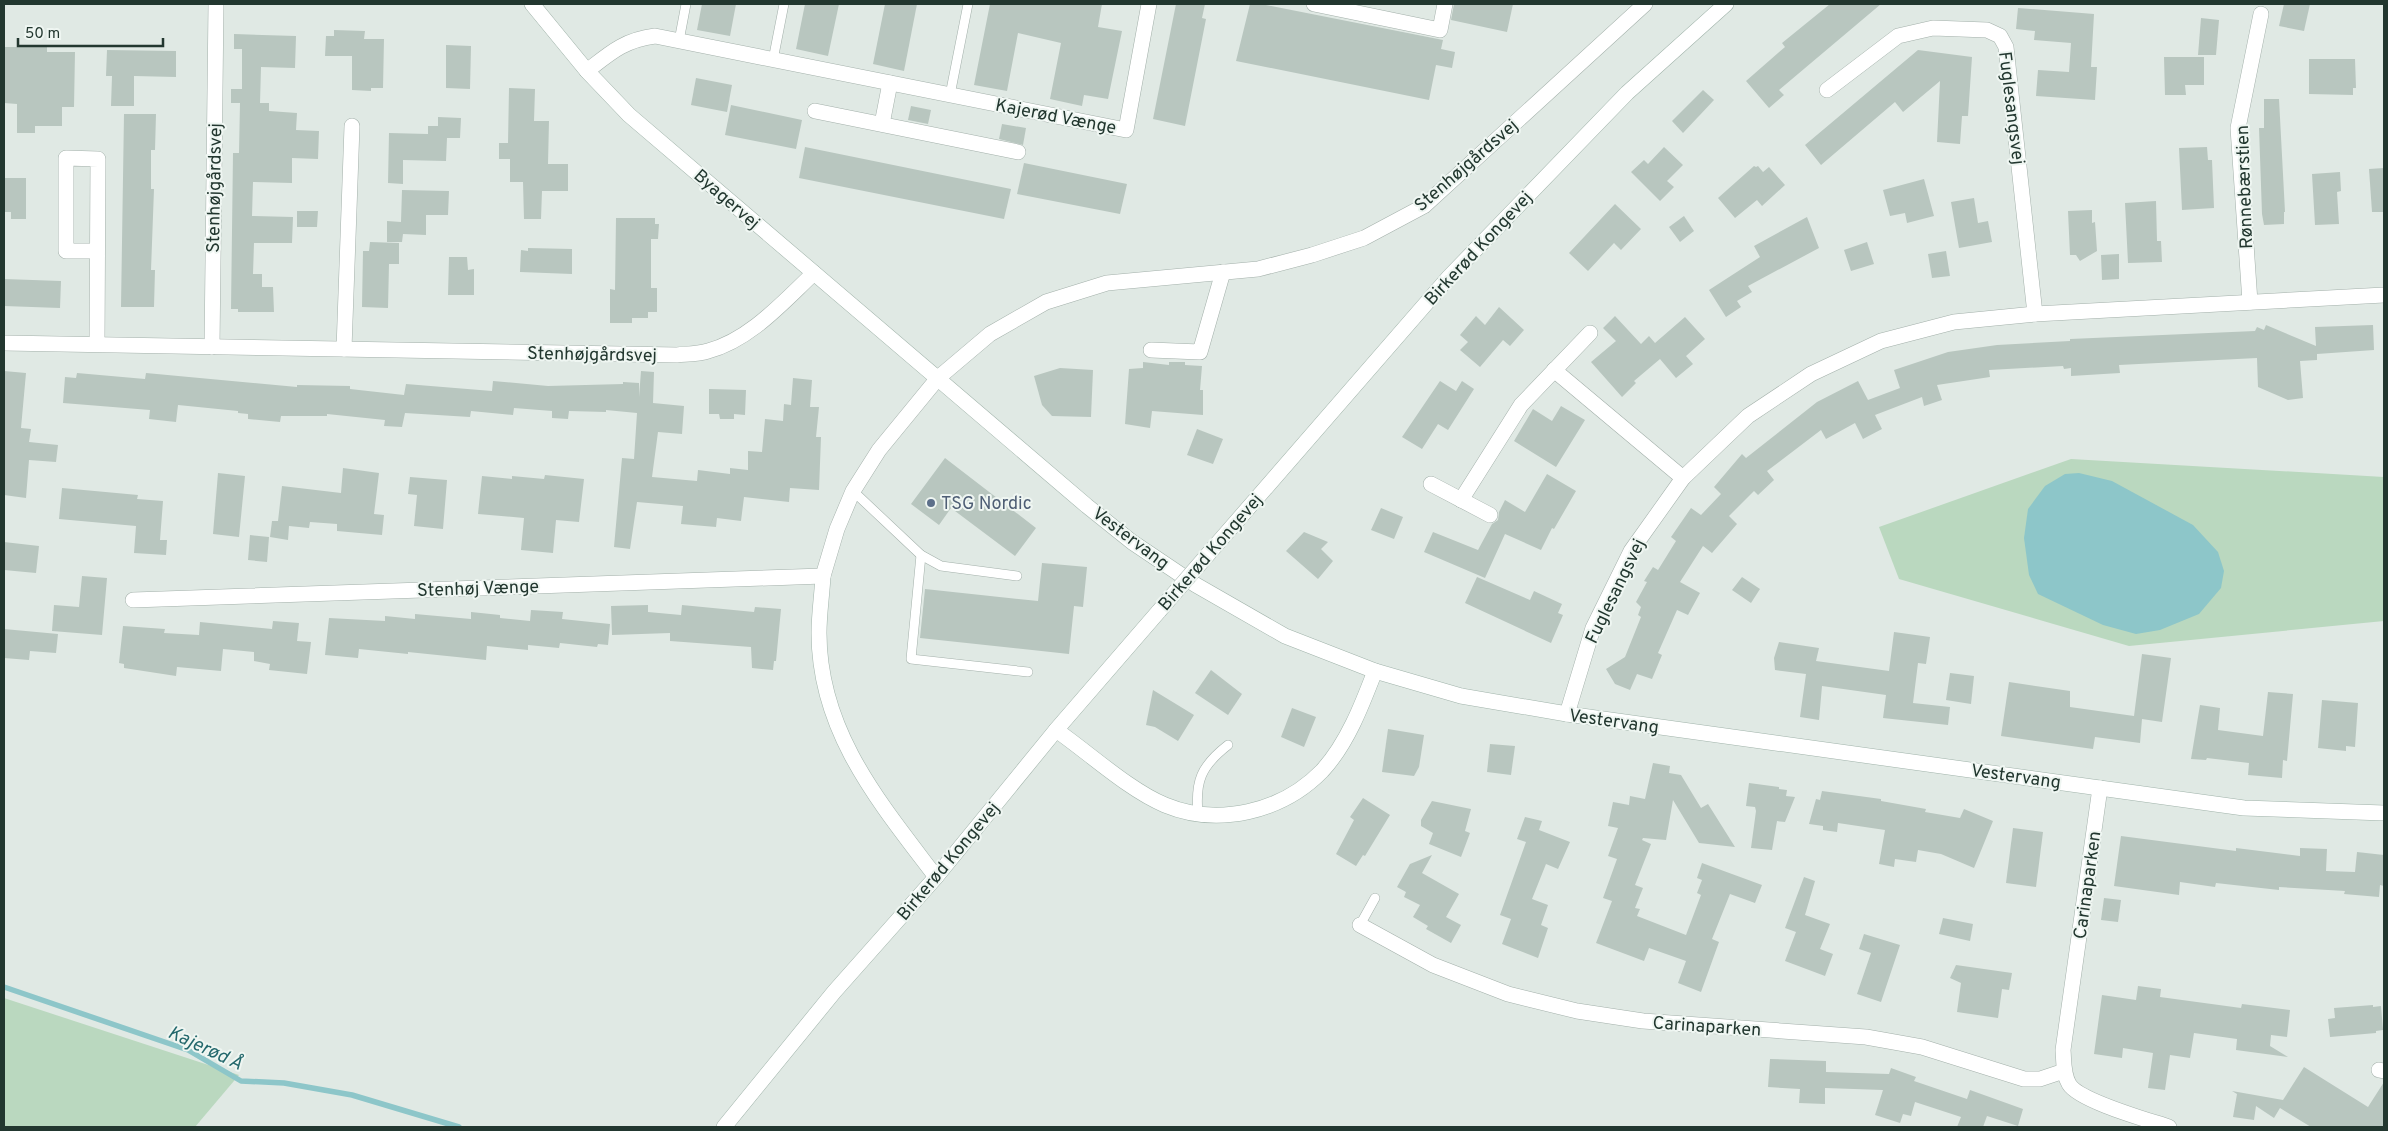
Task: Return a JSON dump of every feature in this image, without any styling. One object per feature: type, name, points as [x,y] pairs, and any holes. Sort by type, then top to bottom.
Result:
[{"type":"street","name":"Stenhøjgårdsvej","points":[[212,346],[216,4]]},
{"type":"street","name":"Byagervej","points":[[532,4],[587,71],[629,115],[938,378]]},
{"type":"street","name":"Kajerød Vænge","points":[[587,71],[620,46],[637,38],[655,36],[1126,130],[1149,4]]},
{"type":"street","points":[[1314,4],[1440,30],[1445,4]]},
{"type":"street","name":"Stenhøjgårdsvej","points":[[936,877],[873,795],[841,737],[824,684],[819,634],[823,576],[837,530],[853,491],[879,450],[938,378],[990,334],[1046,302],[1107,283],[1258,269],[1312,256],[1364,238],[1424,206],[1645,4]]},
{"type":"street","name":"Birkerød Kongevej","points":[[724,1127],[834,992],[936,877],[1056,730],[1449,277],[1627,92],[1726,4]]},
{"type":"street","name":"Rønnebærstien","points":[[2250,302],[2238,128],[2261,14]]},
{"type":"street","name":"Fuglesangsvej","points":[[1827,90],[1898,36],[1933,28],[1987,30],[2000,36],[2006,47],[2035,314]]},
{"type":"street","points":[[882,124],[890,83]]},
{"type":"street","points":[[815,112],[1018,152]]},
{"type":"street","points":[[344,349],[352,126]]},
{"type":"street","points":[[97,251],[66,251],[66,158],[98,159],[97,344]]},
{"type":"street","points":[[1151,350],[1200,352],[1223,272]]},
{"type":"street","name":"Stenhøjgårdsvej","points":[[4,343],[677,355],[708,351],[732,341],[764,319],[814,273]]},
{"type":"street","name":"Fuglesangsvej","points":[[1567,714],[1593,628],[1631,550],[1683,478],[1748,416],[1811,374],[1881,341],[1954,322],[2035,314],[2384,295]]},
{"type":"street","points":[[1462,500],[1521,405],[1590,333]]},
{"type":"street","points":[[1554,370],[1683,478]]},
{"type":"street","name":"Vestervang","points":[[938,378],[1132,542],[1196,584],[1285,636],[1374,671],[1461,696],[1567,714],[2244,808],[2384,813]]},
{"type":"street","points":[[1431,484],[1490,515]]},
{"type":"street","name":"Stenhøj Vænge","points":[[132,600],[823,576]]},
{"type":"street","points":[[1056,730],[1135,788],[1165,805],[1198,814],[1232,815],[1265,808],[1296,793],[1322,770],[1342,743],[1374,671]]},
{"type":"street","name":"Carinaparken","points":[[2100,788],[2063,1050],[2064,1071],[2069,1086],[2084,1098],[2169,1127]]},
{"type":"street","name":"Carinaparken","points":[[1360,925],[1433,965],[1508,994],[1577,1011],[1643,1021],[1866,1037],[1922,1047],[2024,1079],[2040,1079],[2064,1071]]},
{"type":"lane","points":[[680,41],[686,4]]},
{"type":"lane","points":[[773,60],[784,4]]},
{"type":"lane","points":[[950,95],[968,4]]},
{"type":"lane","points":[[853,491],[922,555],[941,566],[1017,576]]},
{"type":"lane","points":[[922,555],[911,659],[1028,672]]},
{"type":"lane","points":[[1198,814],[1196,794],[1201,774],[1212,758],[1228,746]]},
{"type":"lane","points":[[1360,925],[1375,898]]},
{"type":"green space","points":[[2071,459],[2384,477],[2384,621],[2129,646],[1899,579],[1879,527]]},
{"type":"green space","points":[[4,998],[239,1075],[195,1127],[4,1127]]},
{"type":"water","points":[[2079,473],[2112,481],[2193,525],[2218,552],[2224,571],[2221,588],[2199,614],[2160,630],[2136,634],[2103,625],[2038,594],[2029,575],[2024,538],[2028,509],[2045,486],[2065,474]]},
{"type":"building","points":[[702,4],[736,4],[730,36],[697,30]]},
{"type":"building","points":[[805,4],[839,4],[828,56],[796,49]]},
{"type":"building","points":[[885,4],[917,4],[904,71],[873,64]]},
{"type":"building","points":[[990,4],[1102,4],[1098,27],[1122,31],[1108,99],[1084,95],[1082,106],[1050,99],[1061,43],[1018,33],[1007,91],[974,85]]},
{"type":"building","points":[[1176,4],[1205,4],[1202,18],[1206,19],[1185,126],[1153,119]]},
{"type":"building","points":[[1250,4],[1261,4],[1443,40],[1441,49],[1455,52],[1452,68],[1436,65],[1429,100],[1236,61]]},
{"type":"building","points":[[1454,4],[1513,4],[1507,32],[1451,20]]},
{"type":"building","points":[[1830,4],[1881,4],[1779,90],[1784,95],[1769,108],[1746,81],[1785,47],[1782,43]]},
{"type":"building","points":[[2284,4],[2310,4],[2304,31],[2279,26]]},
{"type":"building","points":[[2018,8],[2094,14],[2091,67],[2097,67],[2095,100],[2036,96],[2038,70],[2069,72],[2071,43],[2034,40],[2035,31],[2016,29]]},
{"type":"building","points":[[2201,18],[2219,20],[2216,55],[2198,55]]},
{"type":"building","points":[[334,30],[365,31],[364,39],[384,39],[383,88],[371,88],[371,91],[352,90],[352,56],[325,56],[326,36],[334,36]]},
{"type":"building","points":[[234,34],[296,36],[295,68],[261,67],[260,103],[269,103],[269,111],[297,113],[296,130],[319,131],[318,159],[292,158],[292,183],[253,182],[252,216],[293,217],[292,243],[254,243],[253,274],[262,274],[262,287],[273,287],[274,312],[238,312],[238,309],[231,309],[233,153],[239,153],[240,103],[231,103],[231,89],[242,89],[242,49],[234,49]]},
{"type":"building","points":[[446,45],[471,46],[470,89],[446,88]]},
{"type":"building","points":[[4,47],[47,47],[47,52],[75,52],[74,107],[62,107],[62,126],[35,126],[35,133],[17,133],[17,104],[4,103]]},
{"type":"building","points":[[107,50],[176,51],[176,77],[134,76],[134,106],[111,106],[112,76],[106,76]]},
{"type":"building","points":[[1918,50],[1972,57],[1968,116],[1962,116],[1960,144],[1937,142],[1940,81],[1903,112],[1895,102],[1821,165],[1805,145]]},
{"type":"building","points":[[2164,57],[2204,57],[2204,85],[2185,85],[2186,95],[2165,95]]},
{"type":"building","points":[[2309,59],[2355,59],[2356,88],[2353,88],[2353,95],[2309,94]]},
{"type":"building","points":[[696,78],[732,85],[727,112],[691,105]]},
{"type":"building","points":[[509,88],[535,89],[534,121],[549,121],[548,164],[568,164],[568,191],[542,191],[541,219],[524,219],[523,182],[510,182],[510,159],[499,159],[499,143],[508,143]]},
{"type":"building","points":[[1703,90],[1714,100],[1683,133],[1672,121]]},
{"type":"building","points":[[2264,99],[2279,99],[2284,224],[2264,225],[2262,214],[2259,128],[2264,128]]},
{"type":"building","points":[[731,105],[802,120],[796,149],[725,135]]},
{"type":"building","points":[[911,106],[931,110],[928,124],[908,120]]},
{"type":"building","points":[[124,114],[156,114],[155,150],[151,150],[151,189],[154,189],[151,270],[155,270],[154,307],[121,307]]},
{"type":"building","points":[[438,117],[461,118],[460,138],[447,138],[446,161],[403,160],[403,184],[388,183],[389,133],[428,134],[428,126],[438,126]]},
{"type":"building","points":[[1002,124],[1026,128],[1023,145],[999,139]]},
{"type":"building","points":[[805,147],[1011,189],[1004,219],[799,178]]},
{"type":"building","points":[[1664,147],[1683,165],[1667,181],[1674,187],[1660,201],[1631,172],[1644,160],[1648,164]]},
{"type":"building","points":[[2207,147],[2208,160],[2212,160],[2214,208],[2182,210],[2179,148]]},
{"type":"building","points":[[1024,163],[1127,184],[1120,214],[1017,194]]},
{"type":"building","points":[[1754,166],[1758,166],[1763,172],[1769,167],[1785,185],[1762,206],[1757,200],[1735,218],[1718,198]]},
{"type":"building","points":[[2384,168],[2384,212],[2372,212],[2369,169]]},
{"type":"building","points":[[2340,172],[2341,191],[2337,192],[2339,224],[2315,225],[2312,174]]},
{"type":"building","points":[[4,178],[26,178],[26,219],[11,219],[11,212],[4,212]]},
{"type":"building","points":[[1924,179],[1934,216],[1907,223],[1905,213],[1890,216],[1883,190]]},
{"type":"building","points":[[402,190],[449,191],[448,215],[426,215],[426,235],[403,234],[402,242],[387,242],[387,221],[401,222]]},
{"type":"building","points":[[1974,198],[1978,223],[1988,221],[1992,242],[1959,248],[1951,202]]},
{"type":"building","points":[[2156,201],[2157,241],[2161,241],[2162,262],[2128,263],[2125,203]]},
{"type":"building","points":[[1615,204],[1641,229],[1621,250],[1614,243],[1588,271],[1569,253]]},
{"type":"building","points":[[2092,210],[2092,223],[2095,222],[2097,251],[2080,261],[2076,255],[2070,255],[2068,211]]},
{"type":"building","points":[[297,211],[318,211],[317,227],[297,227]]},
{"type":"building","points":[[1684,216],[1694,231],[1680,242],[1669,227]]},
{"type":"building","points":[[1807,217],[1819,248],[1748,286],[1752,292],[1737,301],[1741,307],[1726,317],[1709,290],[1760,257],[1754,246]]},
{"type":"building","points":[[616,218],[655,218],[655,224],[659,224],[658,239],[651,239],[651,288],[657,288],[657,312],[648,312],[648,318],[632,318],[632,323],[610,323],[610,289],[615,290]]},
{"type":"building","points":[[370,242],[399,243],[399,264],[389,264],[388,308],[362,307],[363,251],[369,251]]},
{"type":"building","points":[[1867,242],[1874,264],[1851,271],[1844,250]]},
{"type":"building","points":[[528,248],[572,249],[572,274],[520,272],[521,250],[528,251]]},
{"type":"building","points":[[1946,251],[1950,276],[1932,278],[1928,254]]},
{"type":"building","points":[[2119,254],[2119,279],[2102,280],[2101,255]]},
{"type":"building","points":[[449,257],[467,257],[468,270],[474,269],[474,295],[448,295]]},
{"type":"building","points":[[4,279],[61,281],[60,308],[4,306]]},
{"type":"building","points":[[1499,307],[1524,330],[1510,346],[1503,340],[1480,367],[1460,350],[1468,342],[1460,335],[1476,316],[1485,325]]},
{"type":"building","points":[[1615,316],[1641,344],[1649,336],[1655,343],[1685,317],[1705,339],[1686,356],[1693,364],[1676,378],[1660,359],[1634,381],[1636,383],[1622,397],[1591,362],[1616,341],[1603,328]]},
{"type":"building","points":[[2266,325],[2316,346],[2315,327],[2373,325],[2374,350],[2317,354],[2317,360],[2300,361],[2303,398],[2288,400],[2258,387],[2257,358],[2119,365],[2120,373],[2071,376],[2071,368],[2064,369],[2063,366],[1989,370],[1990,377],[1937,385],[1942,400],[1924,406],[1922,397],[1875,415],[1882,429],[1863,439],[1855,423],[1826,439],[1821,430],[1767,471],[1774,480],[1758,495],[1754,491],[1729,516],[1737,524],[1712,553],[1703,546],[1680,582],[1700,593],[1688,615],[1677,610],[1658,653],[1662,655],[1652,679],[1637,674],[1630,690],[1615,684],[1606,669],[1625,657],[1641,617],[1638,615],[1641,607],[1636,602],[1647,582],[1644,581],[1653,567],[1658,570],[1676,541],[1671,537],[1691,508],[1701,515],[1721,494],[1714,487],[1742,454],[1746,458],[1817,402],[1858,381],[1868,400],[1900,388],[1894,370],[1948,352],[1997,345],[2070,341],[2070,339],[2255,331],[2257,327],[2264,330]]},
{"type":"building","points":[[1143,362],[1169,365],[1169,362],[1185,362],[1185,365],[1202,366],[1200,390],[1203,390],[1203,415],[1152,411],[1150,428],[1125,424],[1129,369],[1143,368]]},
{"type":"building","points":[[1060,368],[1093,370],[1091,417],[1052,416],[1042,405],[1034,376]]},
{"type":"building","points":[[4,371],[26,373],[21,428],[31,429],[29,442],[58,445],[56,462],[29,460],[26,498],[4,495]]},
{"type":"building","points":[[641,371],[654,372],[653,403],[684,406],[682,434],[658,432],[652,477],[697,481],[698,470],[730,474],[730,468],[748,470],[748,451],[762,452],[765,419],[783,421],[784,404],[791,405],[793,378],[812,380],[810,407],[819,407],[816,437],[821,437],[819,490],[790,488],[789,502],[744,497],[741,521],[717,518],[716,527],[681,524],[683,506],[637,502],[630,549],[614,547],[622,458],[634,459],[637,413],[606,410],[606,412],[569,411],[568,419],[552,418],[552,411],[514,408],[513,415],[471,411],[470,417],[405,413],[402,427],[384,426],[385,420],[327,414],[327,416],[281,416],[280,422],[248,419],[248,414],[238,413],[238,411],[178,405],[176,422],[149,419],[150,410],[63,403],[65,377],[76,378],[77,373],[145,379],[146,373],[297,387],[297,385],[350,386],[350,389],[404,395],[406,384],[492,391],[493,381],[548,386],[623,384],[623,382],[639,383],[639,397]]},
{"type":"building","points":[[1440,381],[1456,391],[1462,381],[1474,389],[1448,430],[1438,424],[1422,449],[1402,437]]},
{"type":"building","points":[[709,389],[746,390],[745,415],[734,414],[734,419],[720,419],[719,414],[709,414]]},
{"type":"building","points":[[1561,406],[1585,420],[1556,467],[1514,441],[1533,409],[1552,421]]},
{"type":"building","points":[[1197,429],[1223,439],[1213,464],[1187,455]]},
{"type":"building","points":[[945,458],[1036,528],[1015,556],[951,508],[939,525],[911,504]]},
{"type":"building","points":[[343,468],[379,473],[374,514],[384,515],[382,535],[337,531],[337,524],[310,522],[309,528],[289,526],[288,540],[270,537],[272,521],[278,521],[282,486],[341,493]]},
{"type":"building","points":[[218,473],[245,476],[239,537],[213,534]]},
{"type":"building","points":[[1547,474],[1576,491],[1554,529],[1552,528],[1541,550],[1505,534],[1485,578],[1424,552],[1433,532],[1478,550],[1492,524],[1498,520],[1499,512],[1505,500],[1525,512]]},
{"type":"building","points":[[545,475],[584,479],[579,522],[556,520],[553,553],[521,550],[524,518],[478,514],[482,476],[512,479],[512,476],[544,479]]},
{"type":"building","points":[[410,477],[447,480],[443,529],[414,526],[417,495],[408,494]]},
{"type":"building","points":[[62,488],[138,495],[137,499],[163,501],[160,540],[167,540],[166,555],[134,553],[136,526],[59,519]]},
{"type":"building","points":[[1381,508],[1403,517],[1394,539],[1371,530]]},
{"type":"building","points":[[1304,532],[1328,542],[1321,549],[1333,561],[1318,579],[1286,551]]},
{"type":"building","points":[[250,535],[269,537],[267,562],[248,560]]},
{"type":"building","points":[[4,542],[39,546],[36,573],[4,570]]},
{"type":"building","points":[[1042,563],[1087,567],[1083,607],[1074,606],[1069,654],[920,638],[925,589],[1038,601]]},
{"type":"building","points":[[82,576],[107,578],[102,635],[52,631],[54,605],[79,607]]},
{"type":"building","points":[[1477,577],[1530,600],[1534,591],[1562,604],[1558,613],[1563,615],[1551,643],[1465,603]]},
{"type":"building","points":[[1742,577],[1760,589],[1751,603],[1732,590]]},
{"type":"building","points":[[648,605],[648,612],[681,615],[682,605],[754,612],[755,607],[781,609],[776,661],[774,661],[773,670],[752,668],[751,647],[670,641],[670,633],[612,635],[611,606]]},
{"type":"building","points":[[531,610],[563,612],[562,619],[610,624],[608,645],[598,644],[597,647],[560,643],[559,648],[528,645],[528,650],[487,646],[486,660],[359,649],[358,658],[325,655],[329,618],[385,621],[385,616],[415,619],[415,614],[471,619],[471,612],[500,615],[500,618],[530,621]]},
{"type":"building","points":[[273,621],[299,623],[297,641],[311,642],[307,674],[269,670],[270,664],[254,661],[254,652],[223,649],[221,671],[177,667],[176,676],[124,668],[124,664],[119,663],[123,626],[165,629],[164,633],[199,635],[200,622],[272,629]]},
{"type":"building","points":[[4,629],[58,634],[56,653],[30,651],[29,660],[4,658]]},
{"type":"building","points":[[1894,632],[1930,637],[1926,664],[1918,663],[1913,703],[1950,707],[1948,725],[1883,718],[1886,695],[1822,686],[1819,720],[1800,717],[1806,674],[1775,670],[1774,658],[1779,642],[1819,648],[1816,661],[1889,671]]},
{"type":"building","points":[[2142,654],[2171,658],[2162,722],[2142,719],[2140,743],[2095,737],[2093,749],[2001,736],[2009,682],[2070,691],[2070,707],[2134,716]]},
{"type":"building","points":[[1211,670],[1242,694],[1228,715],[1195,693]]},
{"type":"building","points":[[1950,673],[1974,676],[1971,704],[1946,700]]},
{"type":"building","points":[[1153,690],[1194,715],[1178,741],[1155,727],[1146,725]]},
{"type":"building","points":[[2268,692],[2293,694],[2287,761],[2283,760],[2282,778],[2248,775],[2249,763],[2207,758],[2206,760],[2191,759],[2200,705],[2220,708],[2218,730],[2263,736]]},
{"type":"building","points":[[2322,700],[2358,703],[2355,747],[2346,746],[2346,751],[2318,748]]},
{"type":"building","points":[[1292,708],[1316,717],[1304,747],[1281,737]]},
{"type":"building","points":[[1388,729],[1424,735],[1419,767],[1414,776],[1382,772]]},
{"type":"building","points":[[1490,744],[1515,746],[1511,775],[1487,772]]},
{"type":"building","points":[[1653,763],[1670,766],[1669,773],[1681,775],[1701,808],[1708,804],[1735,847],[1699,843],[1673,800],[1666,840],[1643,838],[1642,840],[1651,844],[1635,885],[1643,888],[1635,908],[1640,909],[1637,916],[1686,935],[1701,895],[1697,893],[1702,880],[1697,878],[1702,863],[1762,885],[1755,903],[1730,894],[1712,939],[1719,942],[1701,992],[1678,983],[1686,961],[1649,948],[1644,961],[1596,943],[1612,901],[1603,898],[1617,859],[1608,856],[1618,828],[1608,826],[1613,802],[1629,805],[1630,796],[1645,799]]},
{"type":"building","points":[[1749,783],[1779,787],[1779,789],[1787,790],[1786,796],[1795,797],[1785,822],[1777,821],[1772,850],[1751,848],[1756,811],[1755,807],[1746,806]]},
{"type":"building","points":[[1822,791],[1881,799],[1881,801],[1926,809],[1925,812],[1960,818],[1964,809],[1993,821],[1974,868],[1941,854],[1918,850],[1916,862],[1895,859],[1894,867],[1879,864],[1885,830],[1838,823],[1837,832],[1823,830],[1823,826],[1809,824],[1816,799],[1820,800]]},
{"type":"building","points":[[1363,798],[1390,815],[1365,856],[1363,855],[1356,866],[1336,854],[1354,820],[1350,817]]},
{"type":"building","points":[[1432,801],[1471,809],[1465,831],[1470,833],[1461,857],[1429,844],[1433,833],[1421,826],[1421,820]]},
{"type":"building","points":[[1525,817],[1542,821],[1539,830],[1570,842],[1558,869],[1546,864],[1532,899],[1548,905],[1541,925],[1548,928],[1538,958],[1502,944],[1511,919],[1500,915],[1526,842],[1517,839]]},
{"type":"building","points":[[2013,828],[2043,832],[2036,887],[2006,883]]},
{"type":"building","points":[[2121,836],[2236,851],[2236,848],[2300,856],[2300,848],[2327,849],[2326,871],[2355,872],[2357,852],[2384,855],[2384,886],[2380,885],[2379,897],[2344,894],[2345,891],[2279,887],[2279,890],[2216,883],[2215,887],[2180,882],[2179,895],[2114,886]]},
{"type":"building","points":[[1432,855],[1422,873],[1459,894],[1446,917],[1461,925],[1451,943],[1426,929],[1428,926],[1413,917],[1420,905],[1404,897],[1406,892],[1397,887],[1410,864]]},
{"type":"building","points":[[1804,877],[1815,881],[1805,915],[1830,924],[1820,949],[1833,954],[1825,976],[1785,961],[1796,932],[1785,928]]},
{"type":"building","points":[[2104,898],[2121,900],[2118,922],[2101,920]]},
{"type":"building","points":[[1943,918],[1973,924],[1970,941],[1939,934]]},
{"type":"building","points":[[1864,934],[1900,945],[1881,1002],[1857,994],[1871,953],[1859,949]]},
{"type":"building","points":[[1956,965],[2012,973],[2009,990],[2002,989],[1998,1018],[1957,1012],[1961,983],[1950,978]]},
{"type":"building","points":[[2138,986],[2161,989],[2160,997],[2241,1008],[2242,1004],[2290,1010],[2287,1037],[2271,1035],[2270,1046],[2288,1057],[2236,1050],[2237,1039],[2194,1033],[2190,1058],[2170,1055],[2165,1090],[2148,1088],[2153,1053],[2123,1048],[2122,1058],[2094,1054],[2102,995],[2136,1000]]},
{"type":"building","points":[[2373,1005],[2373,1007],[2381,1006],[2383,1030],[2376,1031],[2376,1033],[2330,1037],[2328,1019],[2335,1018],[2334,1008]]},
{"type":"building","points":[[1770,1059],[1826,1061],[1826,1072],[1889,1074],[1891,1068],[1916,1077],[1914,1081],[1967,1099],[1970,1090],[2023,1109],[2018,1126],[1987,1116],[1983,1127],[1957,1127],[1961,1117],[1915,1102],[1911,1116],[1903,1114],[1900,1123],[1875,1115],[1883,1090],[1825,1088],[1825,1104],[1799,1103],[1800,1089],[1768,1087]]},
{"type":"building","points":[[2304,1067],[2368,1107],[2384,1082],[2384,1127],[2311,1127],[2280,1108],[2274,1118],[2256,1106],[2254,1120],[2233,1117],[2237,1094],[2232,1091],[2283,1100]]},
{"type":"waterway","name":"Kajerød Å","points":[[4,987],[188,1050],[241,1081],[284,1083],[352,1095],[459,1127]]},
{"type":"place","name":"TSG Nordic","points":[[931,503]]}]
